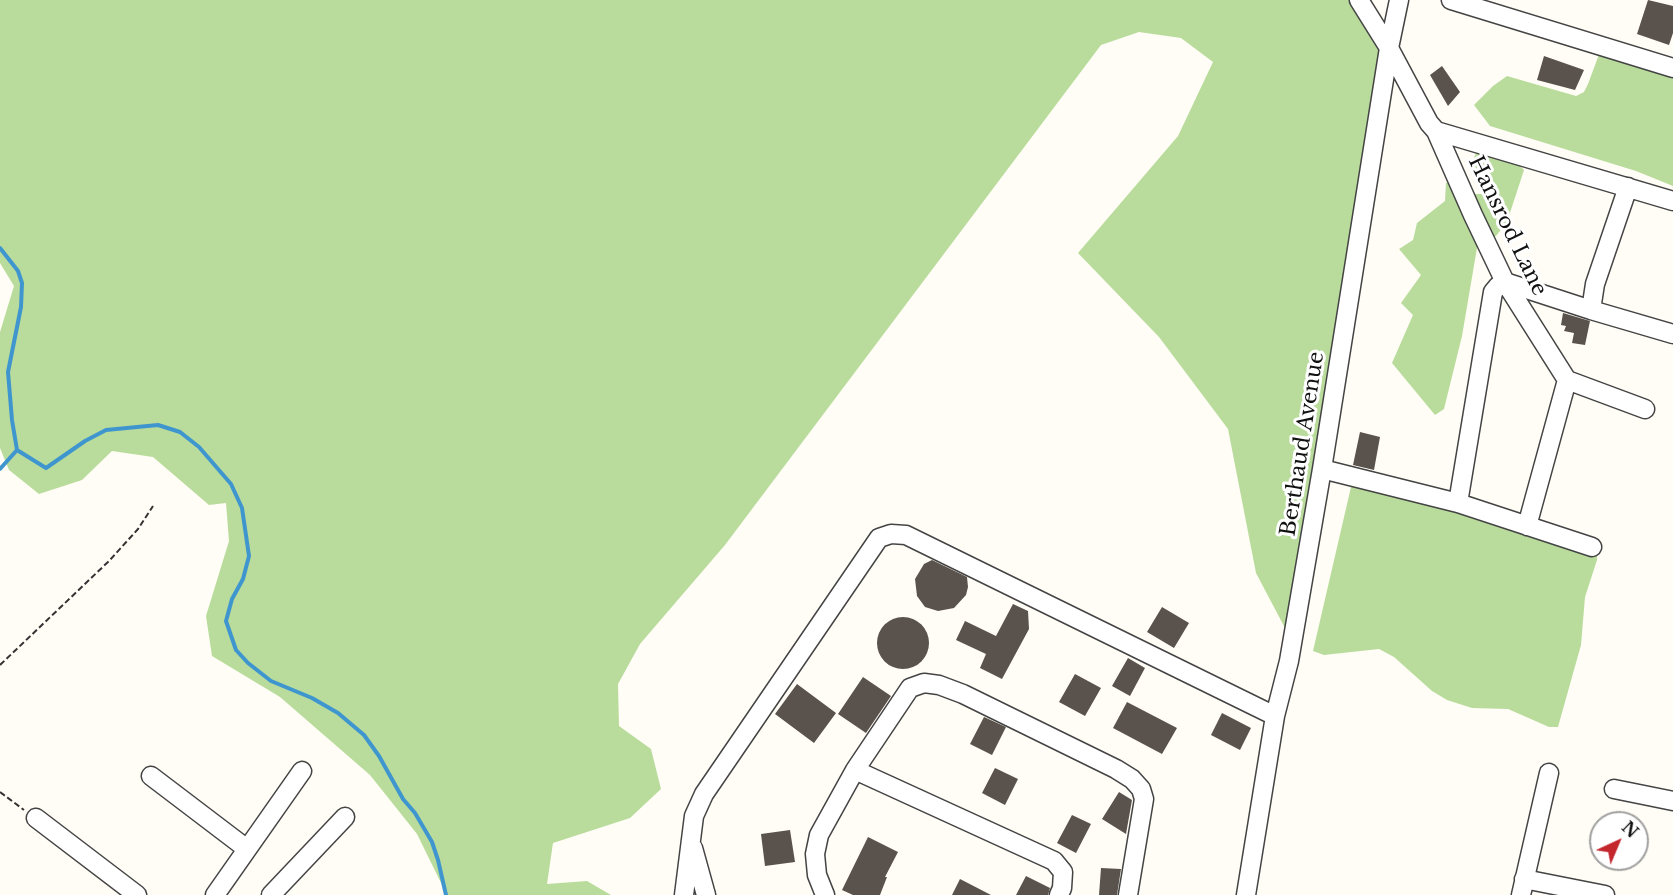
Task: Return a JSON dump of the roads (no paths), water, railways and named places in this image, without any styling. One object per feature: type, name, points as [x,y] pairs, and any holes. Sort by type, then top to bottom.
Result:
[{"type":"street","name":"Hansrod Lane","points":[[1359,0],[1389,48],[1429,123],[1436,131],[1505,282],[1567,380]]},
{"type":"street","name":"Berthaud Avenue","points":[[1246,895],[1275,716],[1289,661],[1322,469],[1389,48],[1399,0]]},
{"type":"street","points":[[1451,0],[1673,68]]},
{"type":"street","points":[[1436,131],[1673,201]]},
{"type":"street","points":[[1591,310],[1595,284],[1628,187]]},
{"type":"street","points":[[1458,503],[1493,292],[1498,286],[1505,282],[1673,334]]},
{"type":"street","points":[[1527,526],[1567,380],[1645,409]]},
{"type":"street","points":[[1322,469],[1458,503],[1592,548]]},
{"type":"street","points":[[684,895],[694,816],[704,794],[879,538],[891,534],[906,535],[1275,716]]},
{"type":"street","points":[[825,895],[817,876],[815,855],[819,835],[855,770],[910,688],[924,683],[939,685],[963,694],[1132,779],[1141,789],[1144,798],[1128,895]]},
{"type":"street","points":[[855,770],[1054,861],[1063,872],[1059,895]]},
{"type":"street","points":[[215,895],[302,771]]},
{"type":"street","points":[[1549,773],[1522,887],[1605,895]]},
{"type":"street","points":[[151,776],[248,849]]},
{"type":"street","points":[[1614,789],[1673,801]]},
{"type":"street","points":[[272,895],[345,817]]},
{"type":"street","points":[[36,818],[137,895]]},
{"type":"street","points":[[692,841],[706,895]]},
{"type":"waterway","points":[[0,248],[18,271],[22,283],[21,307],[8,372],[17,450],[46,468],[85,441],[106,430],[158,425],[180,432],[199,447],[231,484],[242,508],[249,556],[243,579],[232,599],[226,621],[236,650],[271,681],[312,698],[338,713],[364,735],[432,842],[446,895]]},
{"type":"waterway","points":[[0,469],[17,450]]}]
